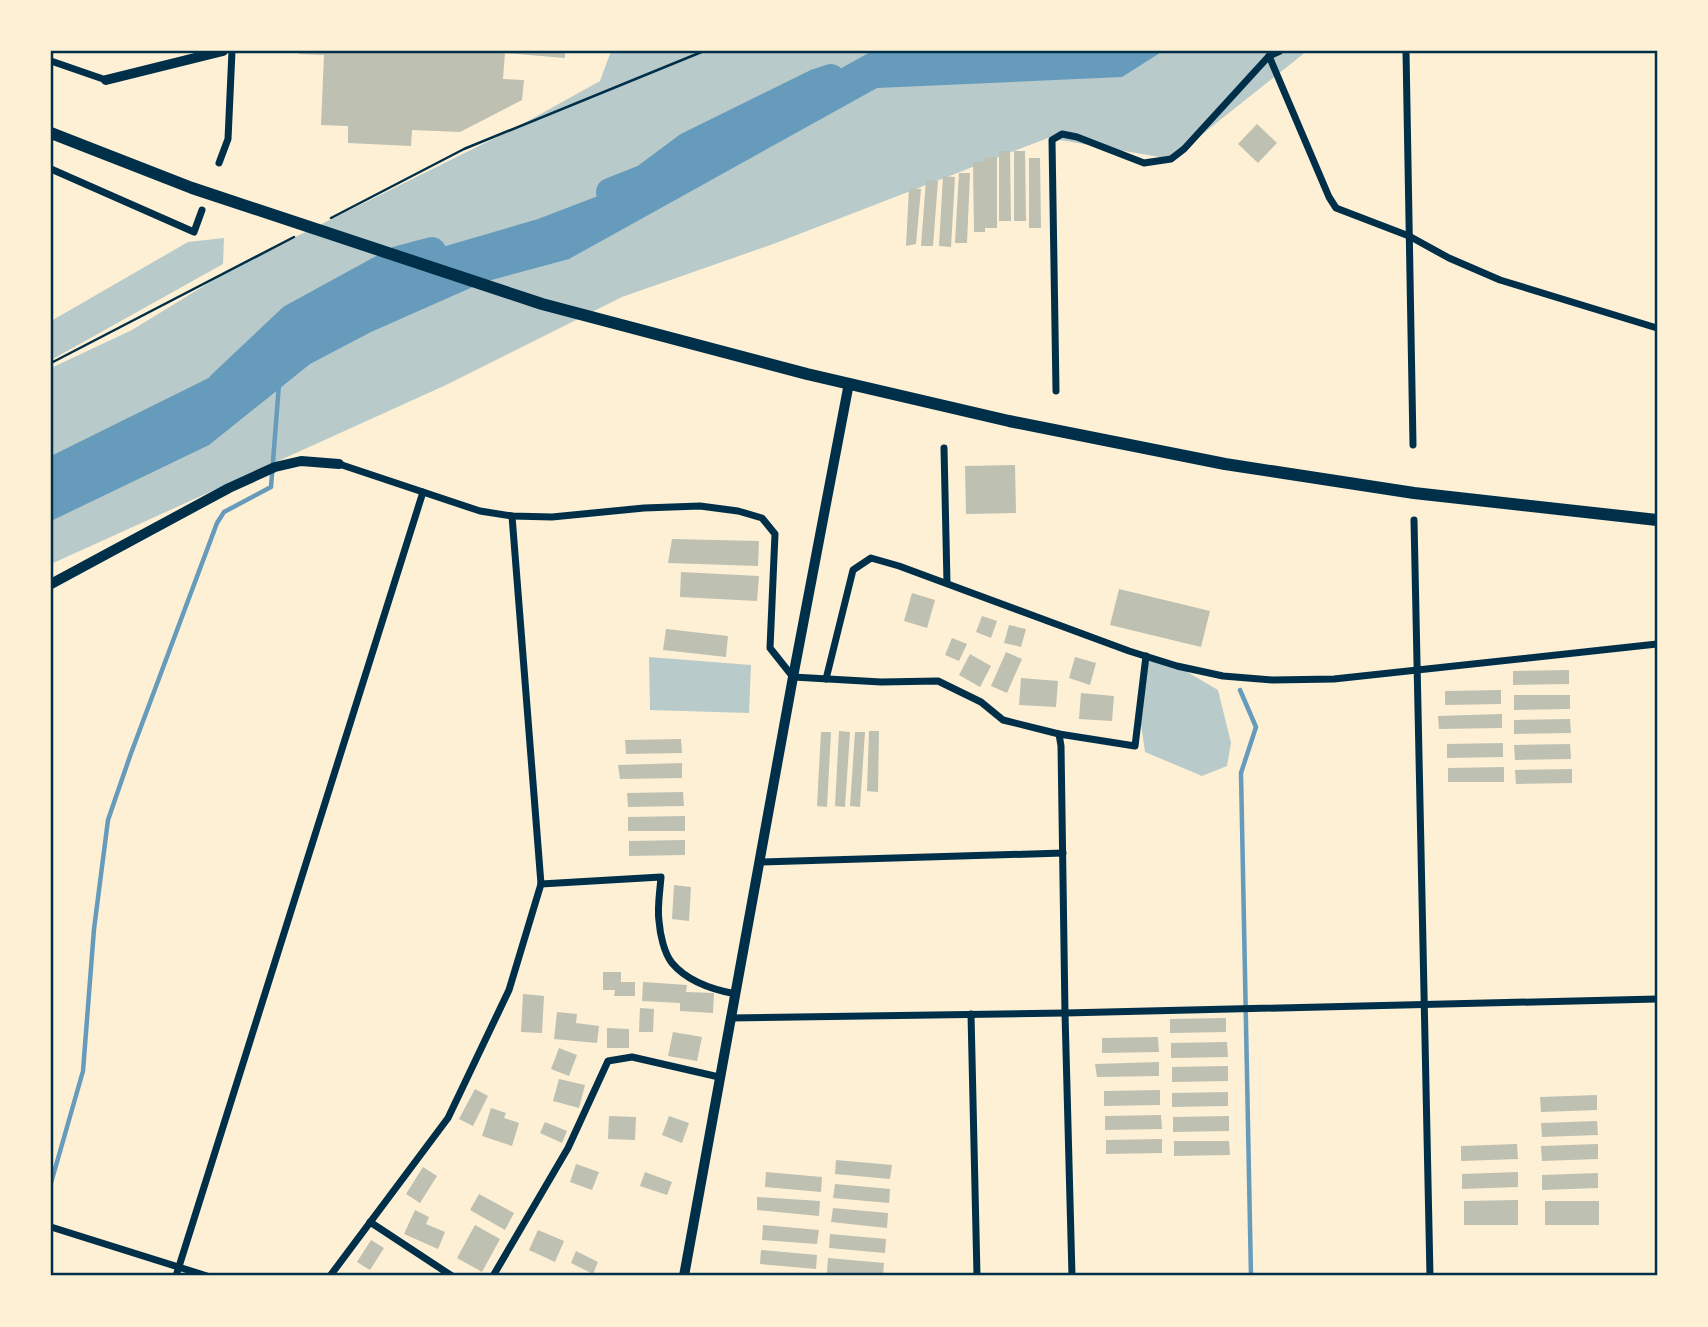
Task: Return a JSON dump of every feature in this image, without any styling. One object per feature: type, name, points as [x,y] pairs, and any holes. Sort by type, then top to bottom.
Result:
[{"type":"highway","points":[[51,133],[295,230],[542,304],[807,374],[1009,421],[1225,464],[1414,493],[1657,520]]},
{"type":"street","points":[[51,61],[106,80],[223,51]]},
{"type":"street","points":[[219,163],[228,139],[232,51]]},
{"type":"street","points":[[1056,391],[1052,140],[1062,134],[1077,137],[1144,163],[1171,159],[1184,149],[1269,56],[1280,51]]},
{"type":"street","points":[[1405,51],[1413,445]]},
{"type":"street","points":[[1269,56],[1336,208],[1409,236],[1449,258],[1500,279],[1657,328]]},
{"type":"street","points":[[51,169],[194,232],[202,211]]},
{"type":"street","points":[[684,1276],[849,383]]},
{"type":"street","points":[[944,449],[947,583]]},
{"type":"street","points":[[51,584],[229,488],[275,467],[301,461],[339,464],[480,511],[512,516],[552,517],[644,508],[700,506],[738,511],[762,518],[775,534],[770,648],[793,677],[881,682],[938,681],[981,702],[1003,720],[1059,734],[1135,746],[1146,656]]},
{"type":"street","points":[[176,1276],[423,492]]},
{"type":"street","points":[[330,1276],[448,1118],[509,990],[541,884],[512,516]]},
{"type":"street","points":[[1414,520],[1430,1276]]},
{"type":"street","points":[[826,679],[853,570],[871,558],[883,560],[1146,656],[1223,676],[1273,680],[1334,679],[1657,644]]},
{"type":"street","points":[[1059,734],[1072,1276]]},
{"type":"street","points":[[761,862],[1063,853]]},
{"type":"street","points":[[541,884],[661,877],[658,921],[663,944],[671,962],[687,976],[720,991],[736,994]]},
{"type":"street","points":[[730,1018],[1657,999]]},
{"type":"street","points":[[971,1014],[977,1276]]},
{"type":"street","points":[[493,1276],[568,1148],[608,1061],[632,1057],[719,1077]]},
{"type":"street","points":[[370,1222],[452,1276]]},
{"type":"street","points":[[51,1227],[207,1276]]},
{"type":"path","points":[[330,218],[464,149],[704,51]]},
{"type":"path","points":[[51,363],[295,230]]},
{"type":"shaded area","points":[[611,51],[1307,51],[1171,159],[1048,138],[776,243],[622,297],[446,385],[51,564],[51,368],[132,330],[233,268],[519,126],[600,81]]},
{"type":"shaded area","points":[[224,238],[223,264],[51,360],[51,321],[188,242]]},
{"type":"shaded area","points":[[1146,656],[1177,666],[1218,690],[1231,743],[1227,766],[1202,776],[1145,752],[1139,711]]},
{"type":"shaded area","points":[[649,657],[751,665],[749,713],[650,710]]},
{"type":"water","points":[[872,51],[1163,51],[1122,77],[877,88],[569,259],[484,282],[371,332],[310,364],[209,445],[51,521],[51,456],[249,358],[398,260],[538,219],[645,178]]},
{"type":"building","points":[[299,51],[565,51],[565,58],[505,53],[503,79],[524,80],[522,100],[460,132],[412,130],[411,146],[348,143],[348,126],[321,125],[324,55],[299,54]]},
{"type":"building","points":[[1257,124],[1277,143],[1258,163],[1238,144]]},
{"type":"building","points":[[999,151],[1010,151],[1011,221],[999,221]]},
{"type":"building","points":[[1014,151],[1025,151],[1026,221],[1014,221]]},
{"type":"building","points":[[997,157],[997,228],[974,232],[973,162],[985,162],[985,158]]},
{"type":"building","points":[[1029,158],[1040,158],[1041,228],[1029,228]]},
{"type":"building","points":[[959,173],[970,173],[967,243],[955,243]]},
{"type":"building","points":[[943,176],[955,177],[951,247],[939,246]]},
{"type":"building","points":[[926,180],[938,181],[933,246],[921,246]]},
{"type":"building","points":[[909,188],[921,189],[916,244],[906,246]]},
{"type":"building","points":[[1015,465],[1016,513],[966,514],[965,466]]},
{"type":"building","points":[[672,539],[759,541],[758,566],[668,563]]},
{"type":"building","points":[[681,572],[759,576],[757,601],[680,597]]},
{"type":"building","points":[[1119,589],[1210,611],[1201,647],[1110,625]]},
{"type":"building","points":[[912,593],[935,600],[927,628],[904,621]]},
{"type":"building","points":[[982,616],[997,621],[991,638],[976,632]]},
{"type":"building","points":[[1009,625],[1026,629],[1021,647],[1004,643]]},
{"type":"building","points":[[666,629],[728,636],[726,657],[663,650]]},
{"type":"building","points":[[952,638],[967,644],[959,661],[945,655]]},
{"type":"building","points":[[1006,652],[1022,659],[1007,693],[991,686]]},
{"type":"building","points":[[970,654],[991,666],[980,687],[959,675]]},
{"type":"building","points":[[1075,657],[1096,663],[1090,685],[1069,678]]},
{"type":"building","points":[[1569,670],[1569,684],[1513,685],[1513,671]]},
{"type":"building","points":[[1021,678],[1058,681],[1056,707],[1019,705]]},
{"type":"building","points":[[1501,690],[1501,704],[1445,705],[1445,691]]},
{"type":"building","points":[[1081,693],[1114,696],[1112,721],[1079,719]]},
{"type":"building","points":[[1514,695],[1570,695],[1570,709],[1514,710]]},
{"type":"building","points":[[1502,714],[1502,728],[1439,729],[1438,716]]},
{"type":"building","points":[[1570,719],[1571,733],[1514,734],[1514,720]]},
{"type":"building","points":[[839,731],[850,732],[845,807],[835,806]]},
{"type":"building","points":[[869,731],[879,731],[878,792],[867,791]]},
{"type":"building","points":[[821,732],[831,732],[827,807],[817,806]]},
{"type":"building","points":[[855,732],[865,732],[860,807],[850,806]]},
{"type":"building","points":[[681,739],[682,753],[626,754],[625,740]]},
{"type":"building","points":[[1503,743],[1503,757],[1447,758],[1447,744]]},
{"type":"building","points":[[1570,744],[1571,759],[1515,760],[1514,745]]},
{"type":"building","points":[[682,763],[682,778],[620,779],[618,765]]},
{"type":"building","points":[[1504,767],[1504,782],[1448,782],[1448,768]]},
{"type":"building","points":[[1572,769],[1572,783],[1516,784],[1515,770]]},
{"type":"building","points":[[683,792],[684,806],[628,807],[627,793]]},
{"type":"building","points":[[685,816],[685,831],[628,831],[628,817]]},
{"type":"building","points":[[685,840],[685,855],[629,856],[629,841]]},
{"type":"building","points":[[674,885],[691,887],[689,921],[672,919]]},
{"type":"building","points":[[603,972],[621,972],[621,982],[635,982],[635,996],[614,996],[615,990],[603,990]]},
{"type":"building","points":[[643,982],[687,985],[686,992],[714,993],[713,1013],[680,1011],[680,1003],[642,1001]]},
{"type":"building","points":[[523,994],[544,996],[542,1033],[521,1032]]},
{"type":"building","points":[[640,1008],[654,1009],[653,1032],[639,1032]]},
{"type":"building","points":[[557,1012],[577,1014],[576,1023],[599,1026],[597,1043],[554,1039]]},
{"type":"building","points":[[1226,1018],[1226,1032],[1170,1033],[1170,1019]]},
{"type":"building","points":[[607,1028],[629,1029],[629,1048],[607,1048]]},
{"type":"building","points":[[673,1032],[702,1037],[697,1061],[668,1056]]},
{"type":"building","points":[[1158,1037],[1159,1052],[1102,1053],[1102,1038]]},
{"type":"building","points":[[1227,1042],[1228,1057],[1171,1058],[1171,1043]]},
{"type":"building","points":[[559,1048],[577,1055],[569,1076],[551,1069]]},
{"type":"building","points":[[1159,1062],[1159,1076],[1097,1077],[1095,1064]]},
{"type":"building","points":[[1228,1066],[1228,1081],[1172,1082],[1172,1067]]},
{"type":"building","points":[[559,1079],[585,1085],[579,1108],[553,1101]]},
{"type":"building","points":[[475,1089],[488,1096],[473,1126],[459,1119]]},
{"type":"building","points":[[1160,1090],[1160,1105],[1104,1106],[1104,1091]]},
{"type":"building","points":[[1228,1092],[1228,1106],[1172,1107],[1172,1093]]},
{"type":"building","points":[[1597,1095],[1597,1110],[1541,1112],[1540,1097]]},
{"type":"building","points":[[491,1108],[506,1113],[504,1118],[519,1123],[512,1146],[482,1136]]},
{"type":"building","points":[[1161,1115],[1162,1129],[1105,1130],[1105,1116]]},
{"type":"building","points":[[609,1116],[636,1117],[635,1140],[608,1139]]},
{"type":"building","points":[[669,1116],[689,1123],[682,1143],[662,1135]]},
{"type":"building","points":[[1229,1116],[1229,1131],[1173,1132],[1173,1117]]},
{"type":"building","points":[[1597,1121],[1598,1135],[1542,1137],[1541,1123]]},
{"type":"building","points":[[545,1122],[567,1131],[562,1143],[540,1133]]},
{"type":"building","points":[[1162,1139],[1162,1153],[1106,1154],[1106,1140]]},
{"type":"building","points":[[1174,1141],[1229,1141],[1230,1155],[1174,1156]]},
{"type":"building","points":[[1517,1144],[1518,1159],[1461,1161],[1461,1146]]},
{"type":"building","points":[[1598,1144],[1598,1159],[1542,1161],[1541,1146]]},
{"type":"building","points":[[836,1160],[892,1165],[890,1179],[835,1174]]},
{"type":"building","points":[[576,1164],[599,1172],[592,1190],[570,1182]]},
{"type":"building","points":[[423,1167],[437,1176],[420,1203],[406,1194]]},
{"type":"building","points":[[645,1172],[672,1182],[667,1195],[640,1186]]},
{"type":"building","points":[[766,1172],[822,1177],[821,1192],[765,1187]]},
{"type":"building","points":[[1518,1172],[1518,1187],[1462,1189],[1462,1174]]},
{"type":"building","points":[[1598,1173],[1598,1188],[1542,1190],[1542,1175]]},
{"type":"building","points":[[835,1184],[890,1189],[889,1203],[833,1198]]},
{"type":"building","points":[[479,1194],[514,1213],[505,1230],[470,1210]]},
{"type":"building","points":[[757,1197],[820,1201],[819,1216],[757,1210]]},
{"type":"building","points":[[1518,1200],[1518,1225],[1464,1225],[1464,1201]]},
{"type":"building","points":[[1545,1201],[1599,1201],[1599,1225],[1545,1225]]},
{"type":"building","points":[[833,1208],[888,1213],[887,1228],[831,1222]]},
{"type":"building","points":[[415,1210],[429,1217],[426,1224],[445,1232],[438,1249],[404,1234]]},
{"type":"building","points":[[475,1225],[500,1239],[482,1272],[457,1258]]},
{"type":"building","points":[[763,1225],[819,1230],[817,1244],[762,1240]]},
{"type":"building","points":[[538,1230],[564,1241],[555,1262],[529,1250]]},
{"type":"building","points":[[830,1234],[886,1239],[885,1253],[829,1248]]},
{"type":"building","points":[[371,1240],[384,1248],[370,1270],[357,1262]]},
{"type":"building","points":[[761,1250],[817,1255],[816,1269],[760,1264]]},
{"type":"building","points":[[576,1251],[598,1262],[593,1274],[571,1263]]},
{"type":"building","points":[[828,1258],[884,1263],[883,1276],[827,1273]]},
{"type":"waterway","points":[[610,192],[645,178],[688,146],[831,78]]},
{"type":"waterway","points":[[221,385],[292,318],[398,260],[432,251]]},
{"type":"waterway","points":[[281,340],[282,327]]},
{"type":"waterway","points":[[51,1183],[83,1071],[94,929],[108,820],[217,523],[224,512],[271,487],[279,384]]},
{"type":"waterway","points":[[1240,690],[1256,727],[1241,773],[1251,1276]]}]
